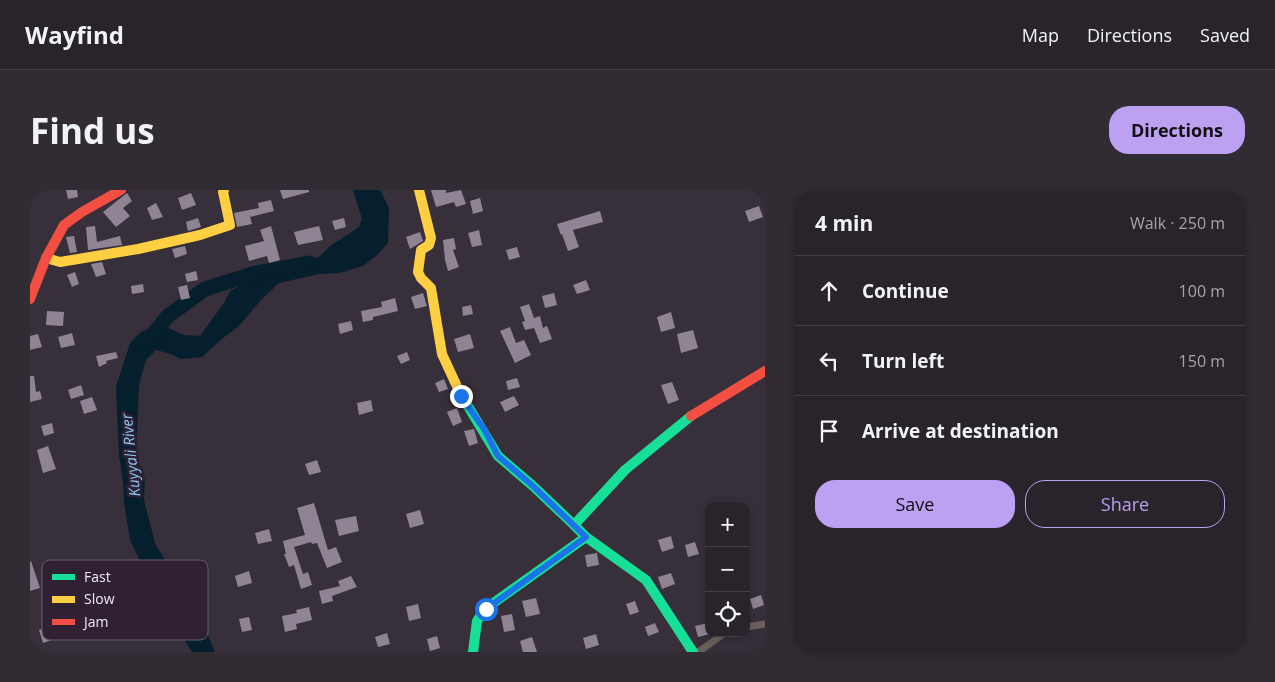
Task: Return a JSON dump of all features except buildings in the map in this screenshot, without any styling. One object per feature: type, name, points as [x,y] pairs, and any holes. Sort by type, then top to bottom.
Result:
[{"type":"street","points":[[30,299],[46,258],[64,225],[82,212],[121,190]]},
{"type":"street","points":[[46,258],[60,262],[138,249],[230,225],[224,190]]},
{"type":"street","points":[[419,190],[431,238],[429,245],[421,250],[418,272],[431,288],[442,354],[461,396],[484,429],[498,456],[533,486],[586,537],[646,580],[694,652]]},
{"type":"street","points":[[574,525],[625,470],[692,415],[765,371]]},
{"type":"street","points":[[473,652],[477,621],[486,609],[586,537]]},
{"type":"street","points":[[750,626],[765,624]]},
{"type":"street","points":[[698,652],[719,637]]},
{"type":"water","points":[[353,190],[380,190],[389,208],[388,243],[363,266],[340,273],[319,274],[279,283],[260,301],[239,326],[202,357],[181,359],[156,350],[146,360],[139,385],[136,455],[145,480],[144,500],[155,543],[165,560],[140,560],[130,540],[124,502],[119,455],[116,387],[130,343],[142,331],[166,327],[184,335],[200,336],[224,303],[230,291],[261,276],[319,257],[330,246],[359,227],[362,219]]},
{"type":"water","points":[[208,635],[215,652],[192,652],[185,640],[208,640]]},
{"type":"waterway","name":"Kuyyali River","points":[[145,344],[168,316],[205,289],[256,273],[309,263]]},
{"type":"traffic: fast","points":[[460,393],[498,456],[574,525]]},
{"type":"traffic: fast","points":[[691,416],[625,470],[574,525],[586,537],[646,580],[693,652]]},
{"type":"traffic: fast","points":[[473,652],[477,621],[485,609],[586,537]]},
{"type":"traffic: slow","points":[[46,258],[60,262],[138,249],[200,235],[230,225],[224,190]]},
{"type":"traffic: slow","points":[[419,190],[431,238],[429,245],[421,250],[418,272],[431,288],[442,354],[460,393]]},
{"type":"traffic: jam","points":[[30,299],[46,258],[64,225],[82,212],[121,190]]},
{"type":"traffic: jam","points":[[691,416],[765,371]]},
{"type":"route","points":[[461,396],[484,429],[498,456],[533,486],[586,537],[486,609]]}]
